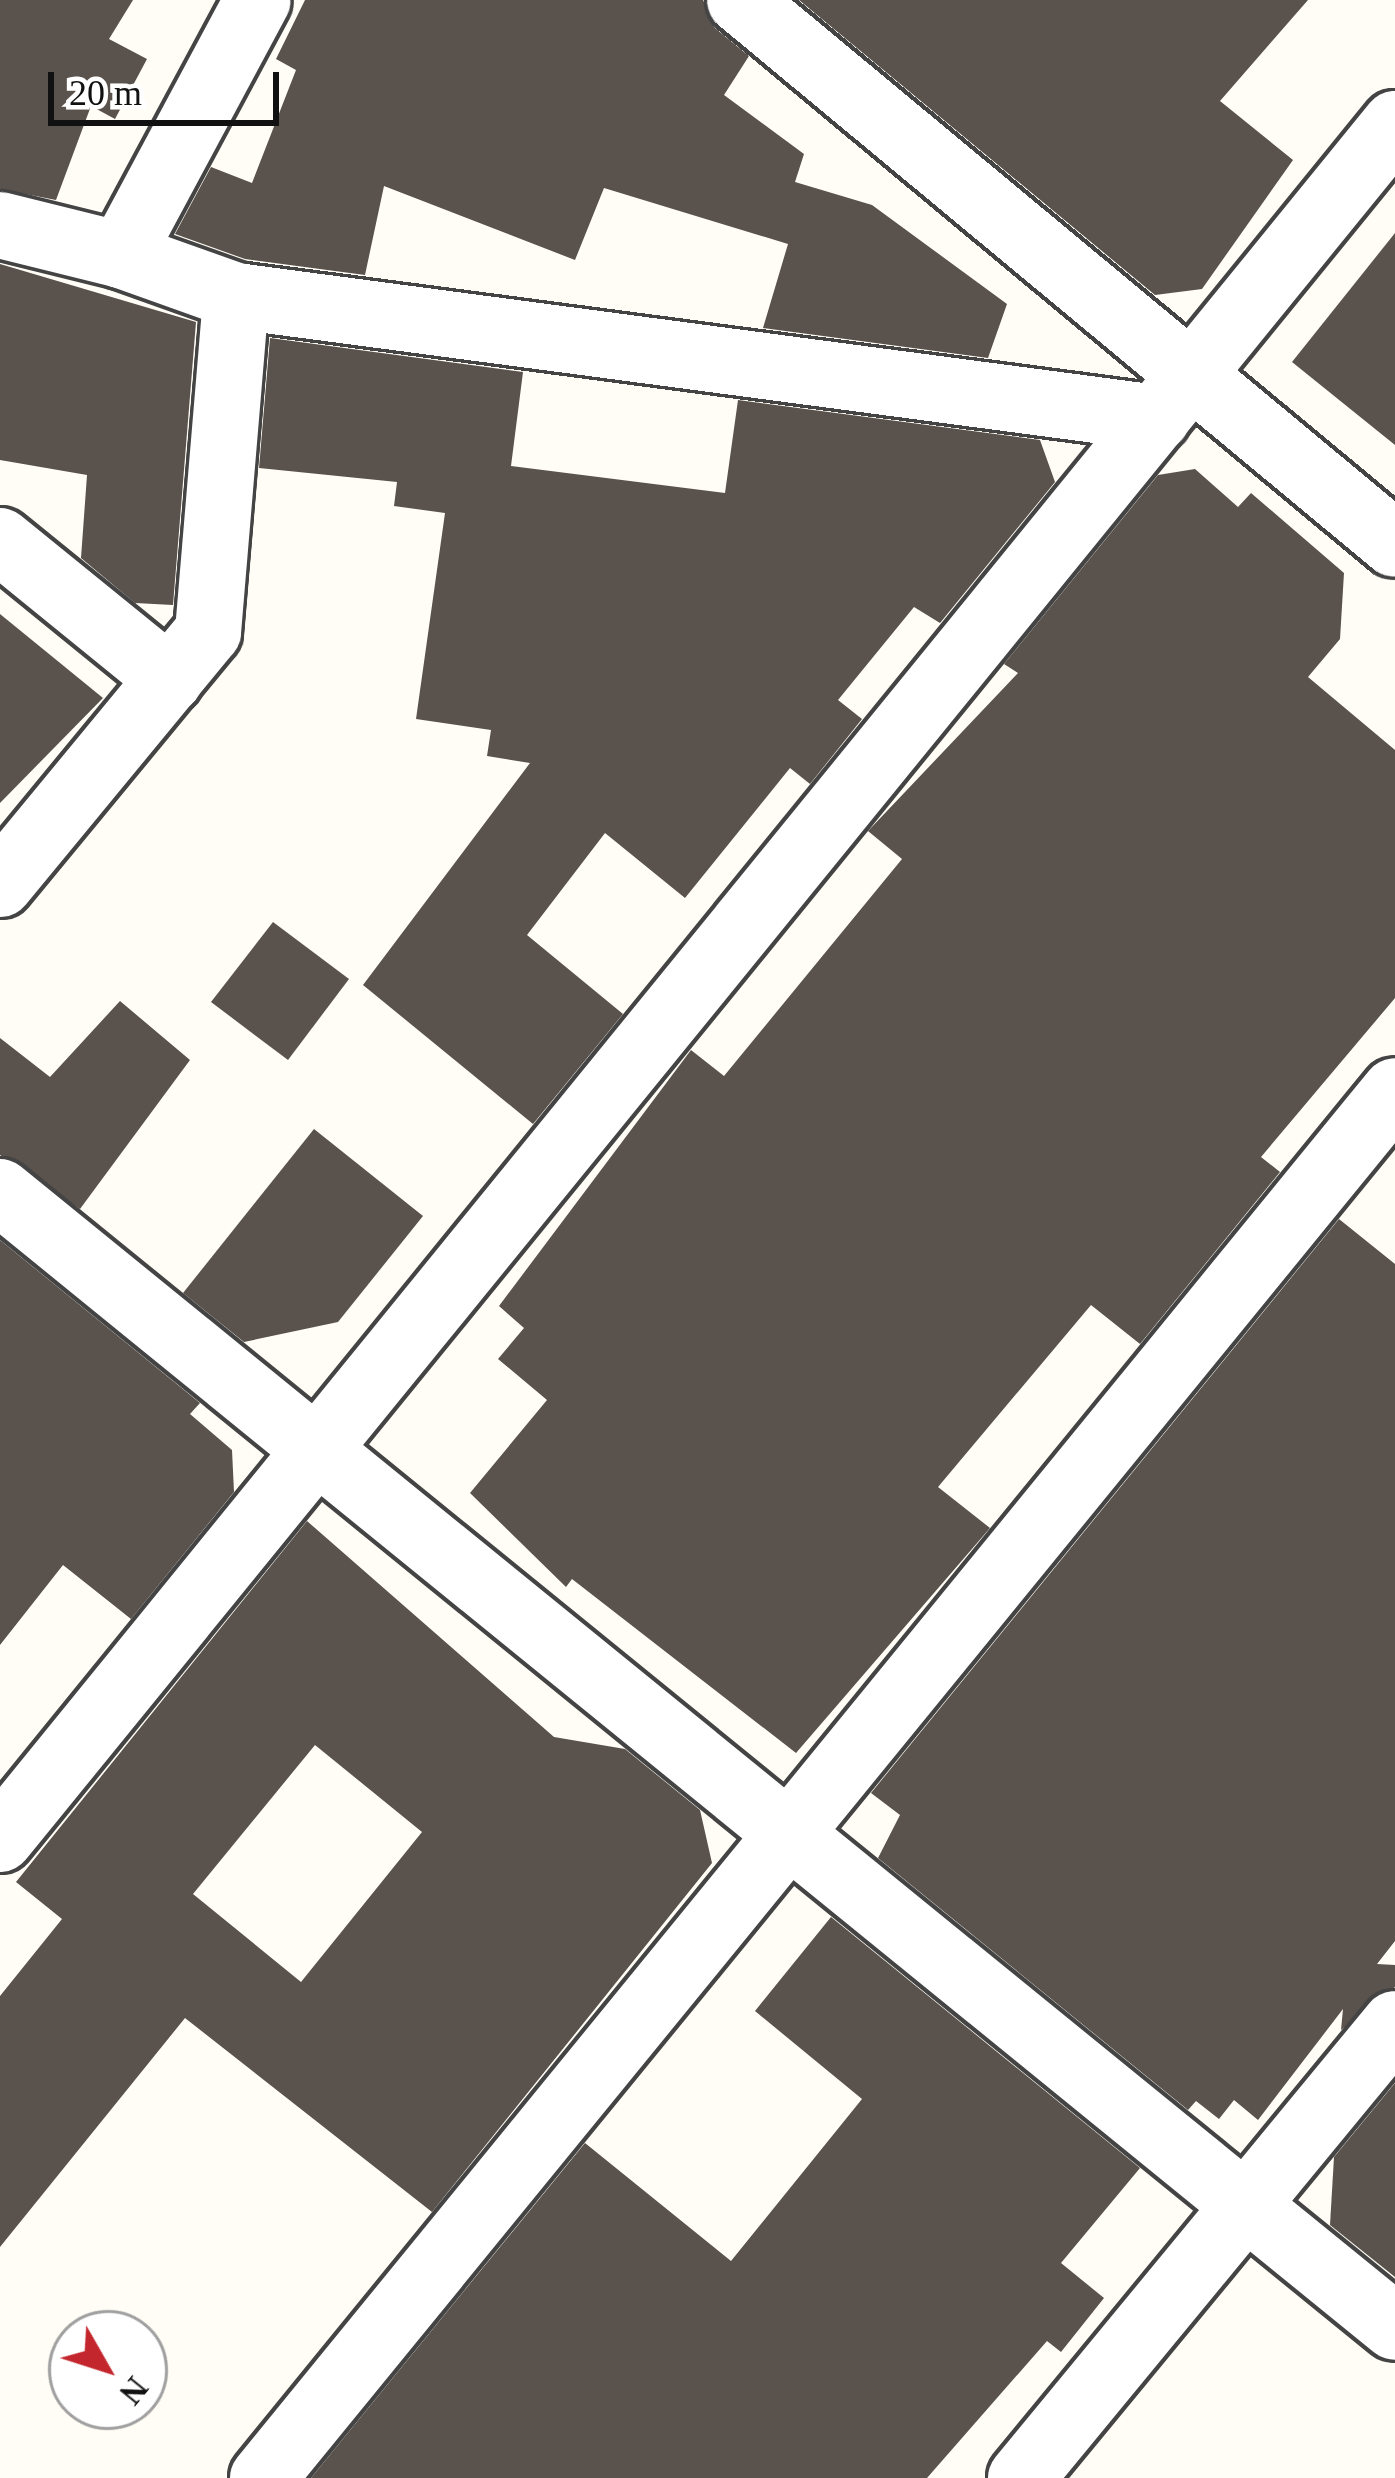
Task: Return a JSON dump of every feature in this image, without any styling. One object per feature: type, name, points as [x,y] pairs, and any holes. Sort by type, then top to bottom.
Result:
[{"type":"street","points":[[121,255],[258,0]]},
{"type":"street","points":[[740,0],[1173,394],[1395,544]]},
{"type":"street","points":[[0,1839],[1395,124]]},
{"type":"street","points":[[0,225],[121,255],[236,296],[1173,394]]},
{"type":"street","points":[[0,884],[208,632],[236,296]]},
{"type":"street","points":[[0,541],[170,679]]},
{"type":"street","points":[[263,2478],[1395,1091]]},
{"type":"street","points":[[0,1192],[1395,2327]]},
{"type":"street","points":[[1021,2478],[1395,2024]]},
{"type":"building","points":[[0,0],[133,0],[109,39],[147,59],[115,119],[91,106],[56,200],[0,189]]},
{"type":"building","points":[[305,0],[703,0],[715,28],[749,56],[724,95],[804,154],[795,182],[872,205],[1007,304],[988,358],[763,328],[788,244],[604,188],[575,260],[384,186],[365,275],[245,259],[175,234],[211,167],[252,183],[296,70],[276,59]]},
{"type":"building","points":[[799,0],[1308,0],[1220,101],[1293,160],[1202,289],[1155,295]]},
{"type":"building","points":[[1395,233],[1395,445],[1292,362]]},
{"type":"building","points":[[0,264],[196,322],[173,605],[135,603],[81,558],[87,475],[0,460]]},
{"type":"building","points":[[270,338],[523,372],[511,466],[725,493],[738,400],[1040,440],[1055,482],[940,623],[914,607],[838,700],[862,719],[810,784],[790,768],[685,898],[605,833],[527,935],[623,1014],[533,1124],[363,985],[530,763],[487,756],[491,730],[416,719],[445,513],[394,506],[397,482],[259,468]]},
{"type":"building","points":[[1195,469],[1238,507],[1251,493],[1344,573],[1340,639],[1308,677],[1395,750],[1395,998],[1261,1157],[1280,1172],[1140,1344],[1091,1305],[938,1487],[990,1528],[796,1753],[572,1579],[566,1587],[470,1493],[547,1400],[498,1359],[524,1328],[499,1306],[691,1050],[724,1076],[902,859],[868,831],[1018,673],[1004,664],[1158,475]]},
{"type":"building","points":[[0,614],[103,698],[0,803]]},
{"type":"building","points":[[273,922],[349,979],[288,1060],[211,1002]]},
{"type":"building","points":[[120,1001],[190,1060],[80,1209],[0,1155],[0,1038],[50,1077]]},
{"type":"building","points":[[314,1129],[423,1216],[338,1322],[244,1342],[183,1293]]},
{"type":"building","points":[[1339,1219],[1395,1264],[1395,1941],[1377,1964],[1395,1965],[1395,1987],[1341,2030],[1343,2009],[1258,2120],[1234,2100],[1219,2119],[1196,2101],[1188,2110],[878,1858],[900,1815],[871,1793]]},
{"type":"building","points":[[0,1240],[200,1403],[190,1414],[232,1450],[234,1492],[131,1619],[63,1565],[0,1645]]},
{"type":"building","points":[[307,1521],[554,1737],[625,1749],[700,1810],[712,1863],[432,2212],[185,2018],[0,2247],[0,1996],[62,1919],[16,1882]],"holes":[[[315,1745],[422,1832],[301,1982],[193,1894]]]},
{"type":"building","points":[[831,1917],[1140,2168],[1061,2263],[1104,2298],[1061,2352],[1047,2341],[927,2478],[311,2478],[585,2143],[731,2261],[862,2099],[755,2011]]},
{"type":"building","points":[[1395,2083],[1395,2277],[1330,2225],[1334,2157]]}]
